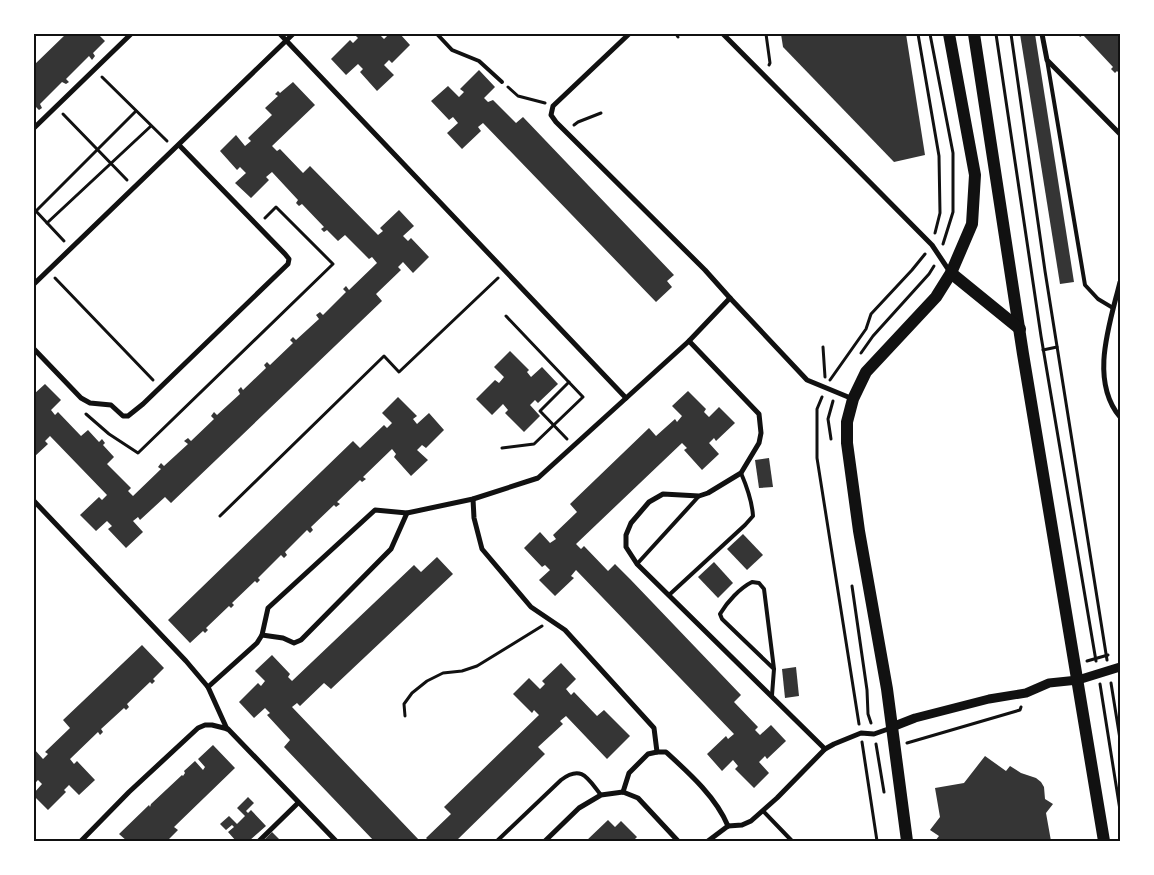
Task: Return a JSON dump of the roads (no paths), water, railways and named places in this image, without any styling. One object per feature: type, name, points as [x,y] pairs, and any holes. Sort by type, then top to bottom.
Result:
[{"type":"main road","points":[[907,841],[892,727],[859,531],[847,443],[847,422],[853,399],[866,372],[936,296],[951,273],[972,224],[975,174],[949,34]]},
{"type":"main road","points":[[974,34],[1020,329],[1104,841]]},
{"type":"main road","points":[[951,273],[1020,329]]},
{"type":"street","points":[[34,128],[131,34]]},
{"type":"street","points":[[280,34],[626,398]]},
{"type":"street","points":[[34,284],[293,34]]},
{"type":"street","points":[[629,34],[553,106],[551,115],[705,270],[807,380],[853,399]]},
{"type":"street","points":[[723,34],[932,245],[951,273]]},
{"type":"street","points":[[1042,34],[1047,60],[1120,134]]},
{"type":"street","points":[[34,349],[81,398],[90,403],[110,405],[123,416],[128,416],[134,413],[288,264],[289,259],[179,145]]},
{"type":"street","points":[[1120,282],[1104,356],[1105,386],[1115,411],[1120,417]]},
{"type":"street","points":[[208,688],[257,643],[262,635],[268,608],[375,510],[407,514],[473,499],[538,478],[689,341],[730,298]]},
{"type":"street","points":[[689,341],[759,414],[761,433],[758,443],[741,473],[708,493],[699,496],[663,494],[649,502],[631,523],[626,535],[626,547],[637,564],[825,749]]},
{"type":"street","points":[[473,499],[474,518],[482,549],[532,607],[565,630],[654,728],[657,752]]},
{"type":"street","points":[[34,501],[186,661],[208,688],[228,729],[336,841]]},
{"type":"street","points":[[262,635],[283,638],[294,643],[301,640],[391,549],[407,514]]},
{"type":"street","points":[[708,841],[728,826],[742,825],[751,821],[777,798],[825,749],[834,744],[861,733],[874,734],[915,718],[970,704],[1026,693],[1049,683],[1078,680],[1120,667]]},
{"type":"street","points":[[81,841],[129,792],[198,728],[212,725],[228,729]]},
{"type":"street","points":[[623,792],[629,773],[648,754],[666,752],[713,800],[724,815],[728,826]]},
{"type":"street","points":[[544,841],[579,808],[601,795],[623,792],[638,798],[678,841]]},
{"type":"street","points":[[259,841],[298,802]]},
{"type":"lane","points":[[437,34],[452,50],[479,61],[502,82]]},
{"type":"lane","points":[[1047,60],[1085,285],[1098,299],[1114,308]]},
{"type":"lane","points":[[669,595],[746,526],[753,516],[750,498],[741,473]]},
{"type":"lane","points":[[637,564],[699,496]]},
{"type":"lane","points":[[772,695],[774,669],[764,589],[759,583],[752,582],[746,585],[723,608],[720,614],[722,619],[774,669]]},
{"type":"lane","points":[[497,841],[561,780],[572,773],[586,776],[601,795]]},
{"type":"lane","points":[[763,811],[792,841]]}]
